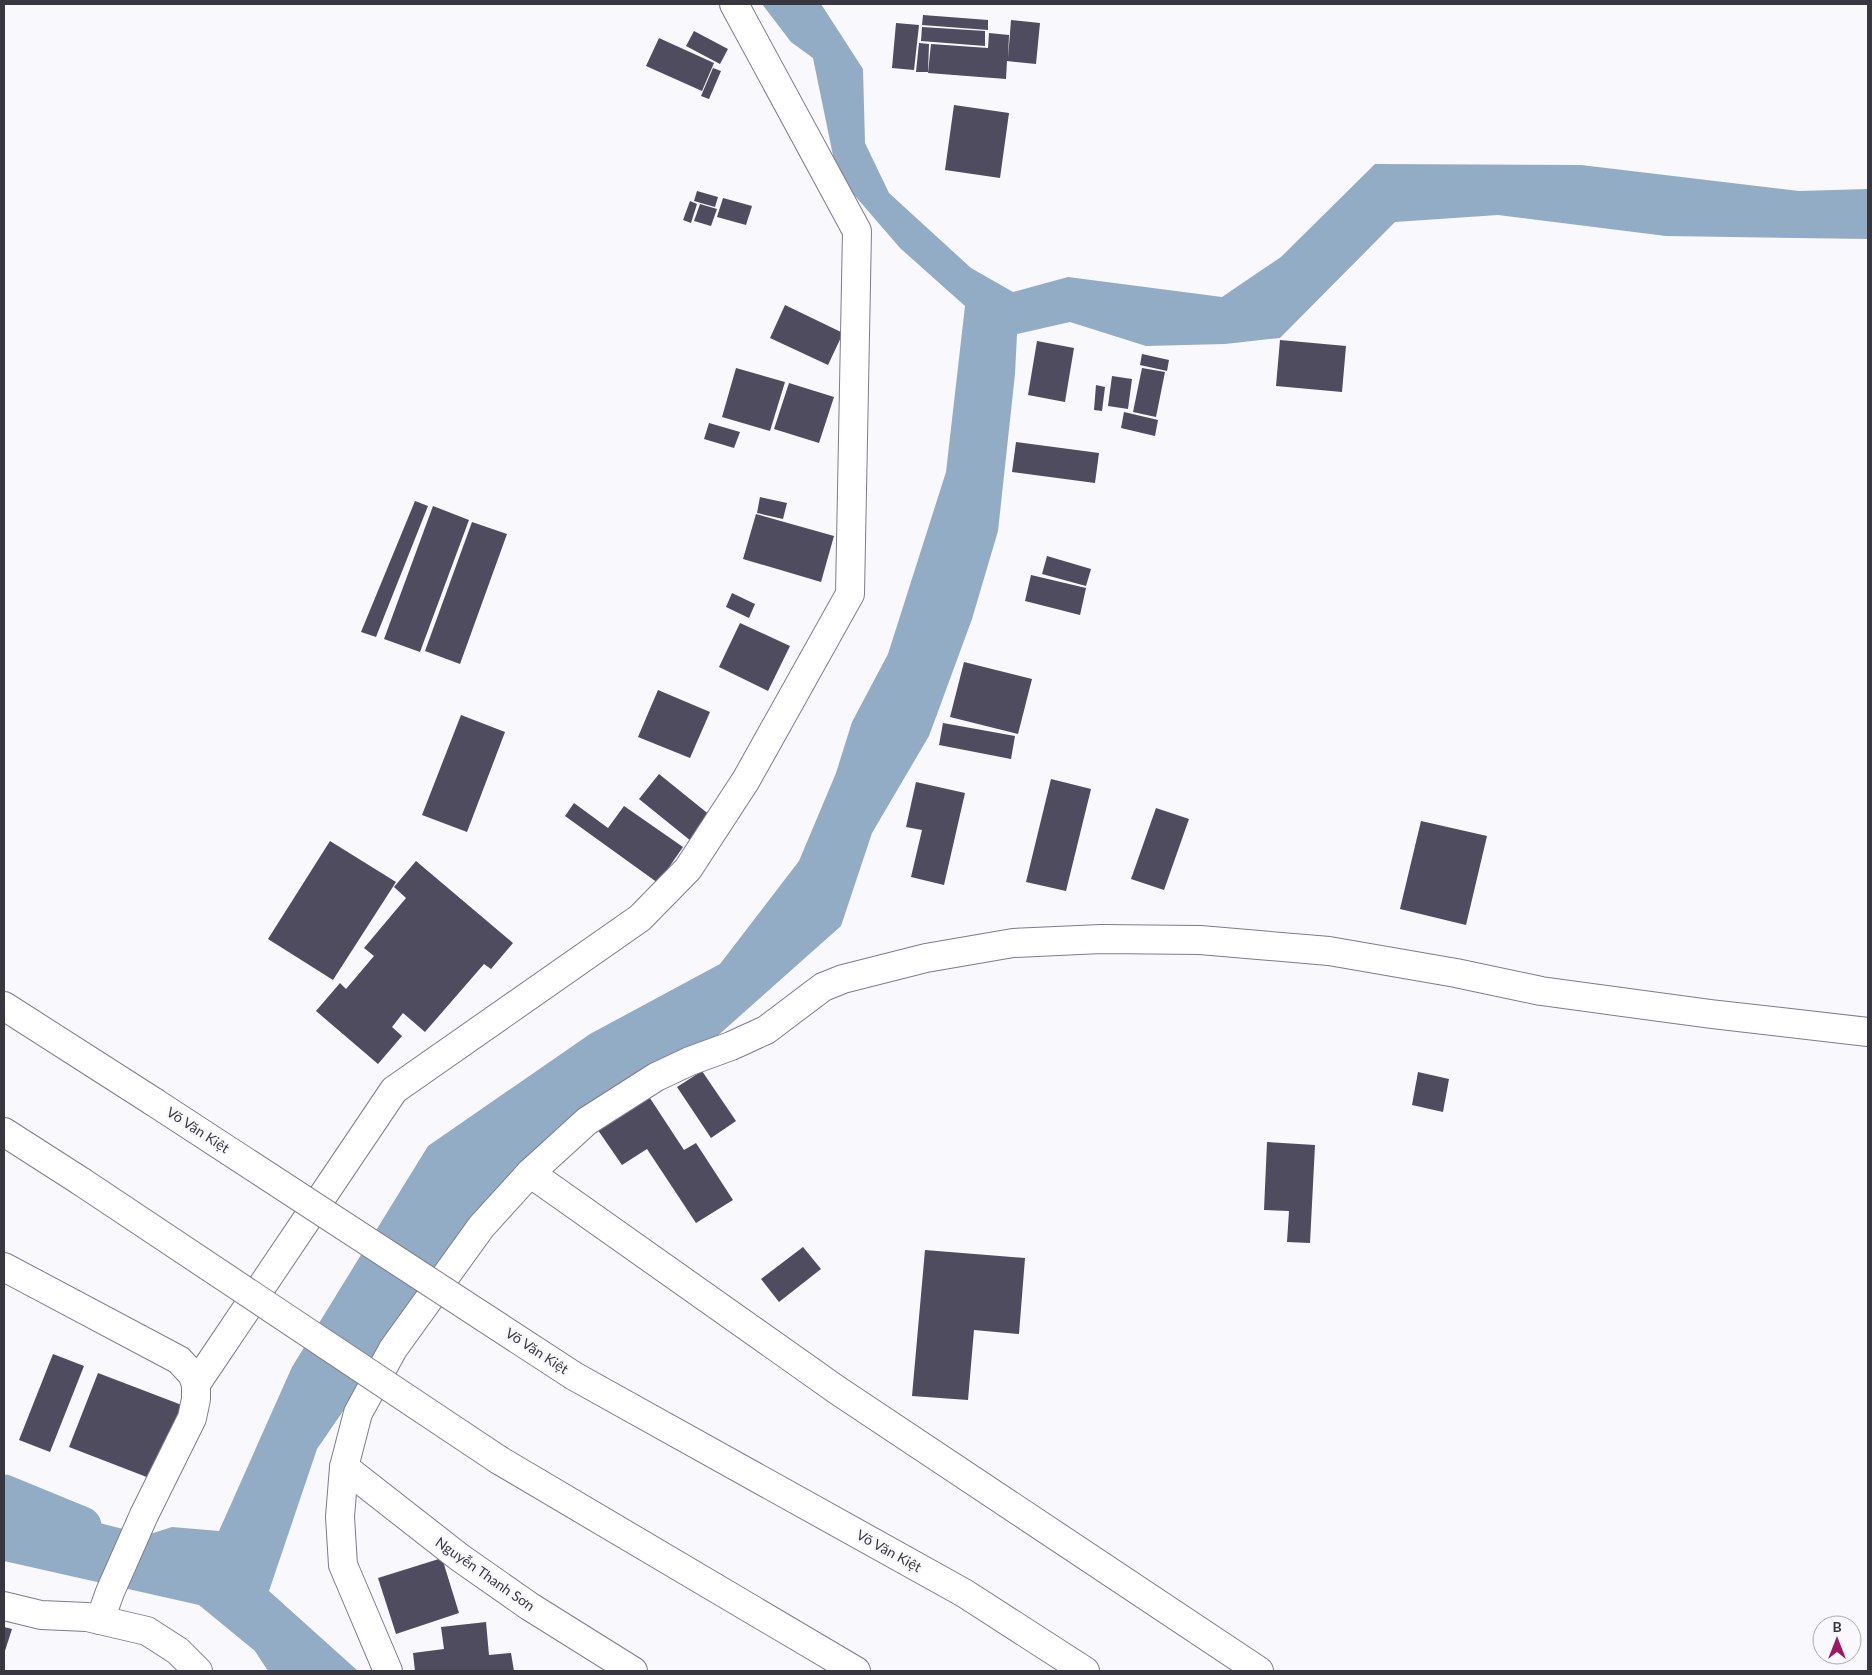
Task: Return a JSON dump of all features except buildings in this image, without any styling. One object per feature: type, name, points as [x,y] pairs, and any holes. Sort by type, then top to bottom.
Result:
[{"type":"street","points":[[196,1384],[394,1090],[640,918],[688,870],[746,780],[850,594],[857,231],[734,4]]},
{"type":"street","points":[[388,1671],[343,1565],[340,1517],[344,1467],[358,1413],[393,1349],[481,1227],[530,1173],[587,1121],[656,1077],[766,1030],[823,988],[843,979],[926,958],[1013,944],[1102,939],[1200,940],[1329,951],[1456,973],[1541,991],[1712,1014],[1868,1032]]},
{"type":"street","name":"Võ Văn Kiệt","points":[[4,1006],[574,1376],[964,1593],[1085,1671]]},
{"type":"street","points":[[4,1132],[499,1460],[856,1671]]},
{"type":"street","points":[[530,1173],[837,1390],[1259,1671]]},
{"type":"street","points":[[4,1267],[179,1360],[192,1374],[196,1384],[196,1400],[192,1418],[144,1515],[110,1592],[100,1620]]},
{"type":"street","name":"Nguyễn Thanh Sơn","points":[[344,1467],[412,1522],[529,1606],[634,1671]]},
{"type":"street","points":[[4,1606],[41,1615],[87,1617],[147,1631],[178,1651],[198,1671]]},
{"type":"water","points":[[762,4],[821,4],[863,69],[865,143],[889,193],[971,268],[1013,292],[1068,277],[1222,297],[1281,257],[1375,164],[1581,165],[1799,191],[1868,189],[1868,239],[1666,236],[1498,215],[1395,222],[1280,338],[1225,344],[1146,346],[1070,322],[1017,334],[1015,374],[998,531],[972,619],[929,736],[872,833],[841,926],[714,1039],[582,1115],[376,1363],[317,1449],[269,1591],[358,1671],[268,1671],[255,1651],[199,1605],[4,1561],[4,1499],[147,1535],[172,1527],[219,1531],[292,1367],[428,1146],[590,1034],[720,964],[799,861],[836,773],[852,722],[888,654],[946,472],[965,306],[900,248],[837,175],[813,58],[791,42]]},
{"type":"waterway","points":[[4,1494],[82,1526]]}]
